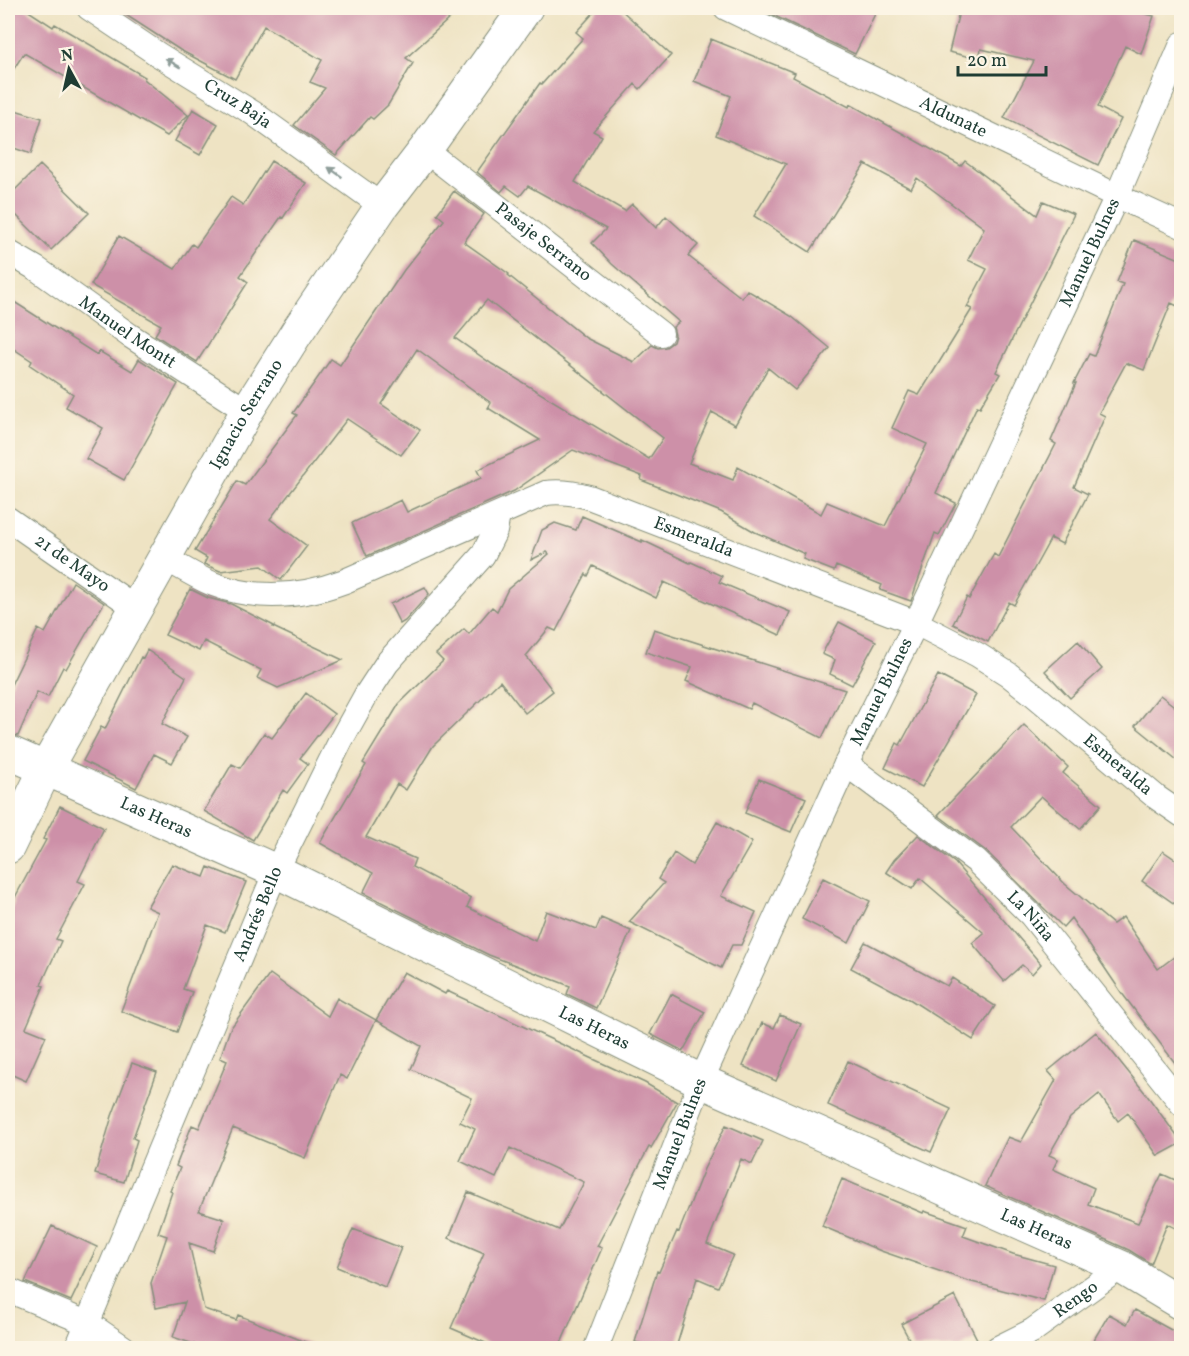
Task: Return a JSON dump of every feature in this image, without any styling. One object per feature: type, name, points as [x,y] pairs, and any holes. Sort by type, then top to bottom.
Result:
[{"type":"street","name":"Cruz Baja","points":[[89,8],[159,55],[253,113],[382,206]]},
{"type":"street","name":"Ignacio Serrano","points":[[8,847],[46,768],[247,411],[382,206],[425,150],[526,8]]},
{"type":"street","name":"Aldunate","points":[[726,8],[1182,226]]},
{"type":"street","name":"Manuel Bulnes","points":[[596,1348],[701,1081],[846,764],[916,623],[1117,196],[1182,44]]},
{"type":"street","name":"Pasaje Serrano","points":[[425,150],[661,334]]},
{"type":"street","name":"Manuel Montt","points":[[8,252],[37,269],[129,335],[247,411]]},
{"type":"street","name":"Esmeralda","points":[[163,558],[211,583],[228,589],[267,596],[290,595],[337,584],[546,493],[560,491],[575,493],[916,623],[978,655],[1008,674],[1147,789],[1182,815]]},
{"type":"street","name":"Andrés Bello","points":[[77,1348],[89,1324],[276,871],[336,750],[366,695],[405,642],[483,555],[495,531],[498,515]]},
{"type":"street","name":"21 de Mayo","points":[[8,519],[136,608]]},
{"type":"street","name":"Las Heras","points":[[8,752],[276,871],[701,1081],[1121,1267],[1182,1305]]},
{"type":"street","name":"La Niña","points":[[846,764],[976,861],[1031,915],[1182,1104]]},
{"type":"street","name":"Rengo","points":[[998,1348],[1032,1330],[1121,1267]]},
{"type":"street","points":[[8,1290],[89,1324],[124,1348]]},
{"type":"building","points":[[8,8],[24,8],[53,27],[55,24],[145,77],[144,79],[188,115],[167,136],[24,53],[8,78]]},
{"type":"building","points":[[115,8],[461,8],[406,58],[413,63],[388,105],[373,119],[370,117],[336,155],[294,125],[325,88],[310,82],[322,60],[264,26],[235,79],[180,50]]},
{"type":"building","points":[[598,8],[619,8],[671,55],[640,89],[635,84],[593,131],[602,136],[575,182],[625,211],[632,204],[656,228],[666,216],[698,245],[688,256],[742,298],[747,290],[791,316],[830,348],[795,390],[768,368],[735,425],[712,412],[689,463],[733,480],[738,467],[821,514],[827,502],[885,526],[927,444],[892,428],[909,391],[919,395],[972,309],[967,307],[987,269],[968,260],[984,228],[917,178],[911,189],[865,164],[810,252],[754,216],[786,164],[716,135],[731,96],[694,81],[711,39],[795,73],[793,77],[849,107],[850,104],[961,166],[965,161],[1037,215],[1043,201],[1074,214],[996,372],[1000,374],[980,407],[977,406],[936,493],[956,503],[939,535],[935,533],[911,601],[880,590],[882,585],[836,566],[834,571],[803,559],[805,554],[755,532],[721,512],[641,480],[642,476],[573,450],[514,491],[367,556],[352,523],[401,500],[407,512],[481,478],[477,470],[540,440],[488,408],[491,403],[417,349],[381,404],[420,430],[401,455],[347,419],[270,519],[307,546],[281,580],[262,566],[220,571],[204,564],[207,558],[195,551],[237,481],[245,485],[297,415],[293,413],[331,359],[340,365],[404,270],[444,220],[437,214],[454,191],[484,214],[464,242],[509,274],[586,338],[634,362],[652,345],[658,348],[666,347],[673,342],[675,335],[673,327],[679,322],[612,264],[592,243],[606,229],[528,186],[520,196],[506,186],[501,192],[477,172],[540,83],[542,84],[583,38],[576,32]],"holes":[[[487,300],[663,438],[649,459],[492,364],[455,338]]]},
{"type":"building","points":[[758,8],[878,8],[855,54]]},
{"type":"building","points":[[960,8],[1122,8],[1154,16],[1141,54],[1125,46],[1098,107],[1121,119],[1098,165],[1004,118],[1034,61],[981,49],[979,59],[949,52]]},
{"type":"building","points":[[8,108],[42,118],[31,154],[8,146]]},
{"type":"building","points":[[193,109],[218,124],[200,155],[175,141]]},
{"type":"building","points":[[271,161],[306,183],[240,276],[248,282],[197,362],[155,335],[161,325],[91,285],[119,236],[175,269],[192,244],[196,247],[231,197],[243,205]]},
{"type":"building","points":[[40,165],[89,213],[51,250],[8,207],[8,197]]},
{"type":"building","points":[[1134,240],[1182,260],[1182,308],[1171,303],[1144,370],[1126,363],[1099,413],[1105,416],[1074,487],[1088,494],[1062,544],[1051,538],[1014,605],[1009,602],[988,642],[953,624],[994,554],[998,557],[1056,444],[1051,441],[1076,383],[1074,383],[1089,354],[1094,356],[1123,284],[1117,282]]},
{"type":"building","points":[[8,298],[97,355],[99,351],[132,371],[139,359],[178,384],[124,480],[86,459],[103,428],[66,407],[73,394],[30,365],[32,361],[8,345]]},
{"type":"building","points":[[582,516],[722,576],[719,582],[790,612],[780,635],[664,582],[656,598],[593,566],[588,576],[586,574],[556,631],[549,628],[526,656],[553,691],[525,713],[500,681],[433,746],[406,790],[397,784],[366,837],[415,859],[412,867],[471,898],[467,907],[535,941],[546,911],[596,930],[601,918],[631,931],[596,1008],[567,994],[570,986],[489,955],[363,893],[373,873],[320,843],[366,765],[363,763],[399,704],[443,661],[436,654],[464,629],[469,634],[492,607],[497,611],[508,589],[549,554],[547,552],[531,560],[542,530],[555,523],[576,530]]},
{"type":"building","points":[[73,582],[104,603],[66,669],[63,667],[48,697],[37,692],[18,736],[8,734],[8,691],[38,629],[45,633]]},
{"type":"building","points":[[425,587],[429,594],[400,624],[390,604]]},
{"type":"building","points":[[190,589],[208,598],[231,604],[343,660],[278,688],[257,678],[261,670],[204,641],[199,651],[165,635]]},
{"type":"building","points":[[839,622],[876,641],[852,685],[830,674],[835,660],[822,654]]},
{"type":"building","points":[[654,629],[845,690],[822,738],[752,703],[749,709],[686,681],[692,667],[646,652]]},
{"type":"building","points":[[1078,641],[1102,669],[1070,698],[1045,671]]},
{"type":"building","points":[[147,650],[186,677],[162,724],[187,737],[172,763],[154,754],[136,788],[83,761],[101,727],[105,729],[141,657],[143,658]]},
{"type":"building","points":[[938,675],[976,695],[922,787],[885,768],[897,743],[900,745]]},
{"type":"building","points":[[306,693],[334,714],[300,758],[308,764],[287,793],[283,790],[253,840],[204,811],[232,764],[240,768],[264,733],[272,738]]},
{"type":"building","points":[[1160,695],[1182,712],[1182,764],[1135,726]]},
{"type":"building","points":[[1024,725],[1068,767],[1063,773],[1101,805],[1080,829],[1041,796],[1011,827],[1065,884],[1113,924],[1123,917],[1158,969],[1182,951],[1182,1072],[1121,992],[1071,918],[1063,927],[986,851],[938,815]]},
{"type":"building","points":[[759,779],[806,798],[791,832],[745,813]]},
{"type":"building","points":[[60,806],[104,828],[78,881],[85,884],[56,939],[61,941],[41,985],[44,986],[26,1028],[46,1036],[26,1081],[8,1073],[8,918],[13,901],[46,840],[43,839]]},
{"type":"building","points":[[717,822],[752,842],[721,896],[756,912],[741,945],[732,945],[721,968],[629,922],[664,883],[658,879],[674,853],[692,865]]},
{"type":"building","points":[[918,835],[955,863],[1041,964],[1032,974],[1022,965],[1004,981],[972,943],[984,933],[920,878],[912,889],[886,872]]},
{"type":"building","points":[[1163,851],[1182,864],[1182,909],[1142,881]]},
{"type":"building","points":[[172,864],[204,877],[208,867],[246,882],[225,932],[207,925],[183,989],[192,992],[177,1032],[121,1011],[158,912],[147,907]]},
{"type":"building","points":[[823,878],[870,901],[849,943],[802,919]]},
{"type":"building","points":[[865,942],[947,986],[952,978],[995,1006],[973,1040],[911,1000],[851,968]]},
{"type":"building","points":[[404,972],[445,994],[447,991],[645,1083],[677,1102],[651,1148],[649,1147],[597,1246],[602,1248],[559,1348],[497,1348],[451,1328],[484,1253],[449,1238],[468,1192],[559,1230],[584,1182],[510,1148],[496,1178],[460,1161],[475,1129],[460,1122],[472,1098],[411,1069],[421,1046],[376,1020]]},
{"type":"building","points":[[270,974],[328,1016],[337,998],[376,1020],[347,1079],[340,1075],[305,1158],[233,1128],[199,1211],[224,1219],[213,1251],[189,1243],[204,1309],[236,1320],[238,1315],[318,1348],[205,1348],[173,1337],[185,1302],[156,1308],[151,1283],[167,1236],[158,1233],[172,1192],[170,1191],[180,1168],[176,1166],[192,1125],[199,1128],[227,1061],[220,1058],[230,1029]]},
{"type":"building","points":[[671,994],[705,1012],[683,1051],[650,1034]]},
{"type":"building","points":[[780,1015],[801,1024],[776,1081],[743,1066],[762,1023],[774,1028]]},
{"type":"building","points":[[1096,1032],[1182,1143],[1158,1156],[1128,1113],[1118,1121],[1099,1094],[1070,1118],[1049,1155],[1058,1159],[1053,1169],[1094,1188],[1088,1204],[1138,1223],[1162,1174],[1182,1183],[1182,1231],[1167,1224],[1151,1264],[1129,1250],[985,1186],[1008,1137],[1021,1142],[1056,1080],[1048,1071]]},
{"type":"building","points":[[848,1061],[951,1109],[931,1152],[828,1105]]},
{"type":"building","points":[[132,1063],[157,1072],[133,1138],[137,1140],[124,1182],[95,1174],[112,1116]]},
{"type":"building","points":[[726,1125],[763,1141],[752,1164],[741,1159],[707,1244],[733,1255],[718,1287],[697,1278],[676,1348],[657,1348],[635,1342],[657,1271],[659,1272],[677,1231],[679,1232],[704,1169]]},
{"type":"building","points":[[842,1179],[923,1213],[924,1211],[967,1226],[963,1236],[1013,1254],[1054,1265],[1044,1301],[968,1281],[881,1251],[822,1226]]},
{"type":"building","points":[[52,1226],[97,1247],[71,1301],[25,1282]]},
{"type":"building","points":[[353,1229],[401,1248],[385,1287],[337,1267]]},
{"type":"building","points":[[955,1296],[977,1339],[959,1348],[914,1348],[901,1324]]},
{"type":"building","points":[[1135,1310],[1182,1336],[1182,1348],[1089,1348],[1109,1314],[1127,1324]]}]
